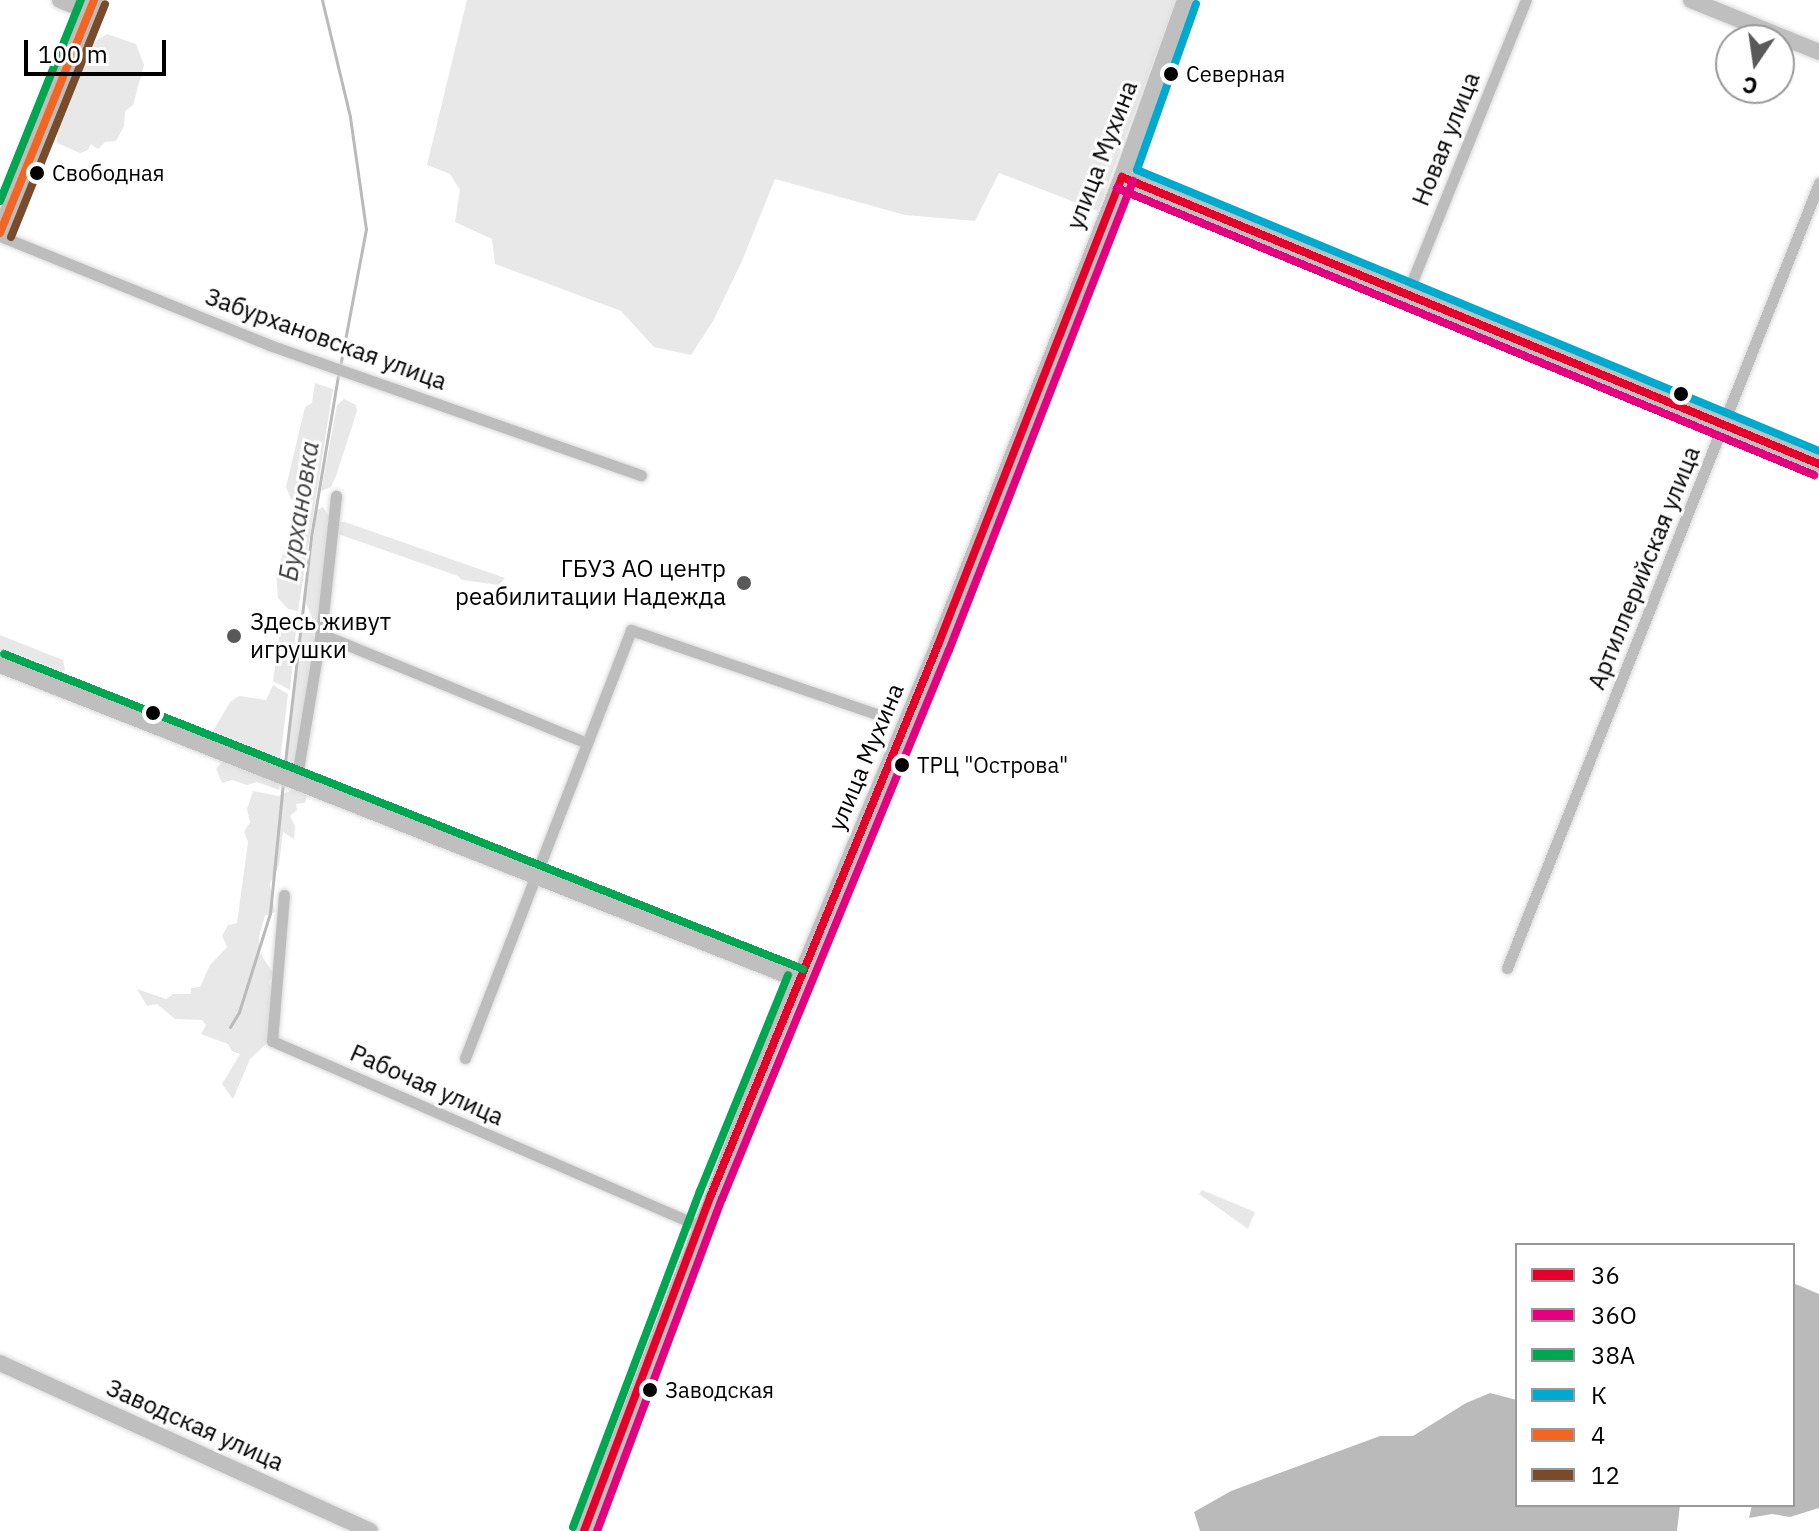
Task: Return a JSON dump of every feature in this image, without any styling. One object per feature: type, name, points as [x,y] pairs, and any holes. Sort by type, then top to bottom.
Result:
[{"type":"main road","points":[[0,234],[92,6]]},
{"type":"street","points":[[60,0],[92,6]]},
{"type":"street","name":"улица Мухина","points":[[584,1531],[700,1226],[938,645],[1122,177],[1185,0]]},
{"type":"street","name":"Новая улица","points":[[1407,294],[1526,0]]},
{"type":"street","points":[[1691,0],[1819,52]]},
{"type":"street","points":[[1122,177],[1819,464]]},
{"type":"street","name":"Артиллерийская улица","points":[[1507,968],[1819,183]]},
{"type":"street","name":"Забурхановская улица","points":[[0,234],[252,338],[641,475]]},
{"type":"street","points":[[287,778],[321,634],[336,496]]},
{"type":"street","points":[[465,1058],[631,630],[879,715]]},
{"type":"street","points":[[321,634],[587,743]]},
{"type":"street","points":[[0,665],[799,980]]},
{"type":"street","name":"Рабочая улица","points":[[284,895],[272,1041],[700,1226]]},
{"type":"street","name":"Заводская улица","points":[[0,1363],[370,1531]]},
{"type":"shaded area","points":[[467,0],[1176,0],[1098,211],[999,173],[975,221],[905,215],[775,179],[742,261],[713,321],[691,355],[654,347],[621,311],[495,264],[492,239],[455,222],[460,190],[450,174],[427,165]]},
{"type":"shaded area","points":[[107,34],[136,44],[144,65],[133,105],[125,111],[124,126],[116,141],[105,142],[98,149],[91,144],[88,150],[80,153],[57,143],[57,122],[91,44]]},
{"type":"shaded area","points":[[315,383],[333,389],[298,611],[288,609],[278,598],[276,572],[303,506],[291,499],[286,487],[305,407],[312,403]]},
{"type":"shaded area","points":[[344,399],[356,405],[357,411],[336,476],[331,487],[321,491],[337,405]]},
{"type":"shaded area","points":[[323,507],[329,516],[317,629],[305,601],[317,510]]},
{"type":"shaded area","points":[[338,522],[505,578],[499,585],[462,580],[338,534]]},
{"type":"shaded area","points":[[282,618],[297,620],[290,690],[273,681]]},
{"type":"shaded area","points":[[311,625],[314,641],[293,778],[285,775],[288,746],[303,626]]},
{"type":"shaded area","points":[[0,635],[63,660],[65,670],[56,675],[44,672],[41,663],[0,651]]},
{"type":"shaded area","points":[[273,685],[288,694],[279,769],[216,746],[209,738],[230,702],[239,696],[266,700]]},
{"type":"shaded area","points":[[226,757],[280,783],[279,790],[257,782],[247,785],[232,780],[222,783],[216,769]]},
{"type":"shaded area","points":[[297,788],[307,796],[305,803],[296,804],[297,810],[290,816],[295,826],[294,839],[283,832],[279,865],[270,884],[275,912],[265,916],[259,936],[260,953],[273,973],[269,982],[272,993],[266,1044],[250,1059],[233,1099],[222,1084],[240,1054],[232,1051],[228,1044],[201,1034],[206,1025],[202,1020],[175,1019],[157,1004],[147,1006],[137,989],[166,999],[173,994],[191,994],[191,988],[200,987],[210,965],[227,947],[222,936],[228,925],[237,923],[248,842],[244,832],[250,822],[247,809],[253,791],[278,796]]},
{"type":"shaded area","points":[[1202,1190],[1255,1212],[1248,1229],[1199,1194]]},
{"type":"shaded area","points":[[1795,1284],[1819,1294],[1819,1508],[1790,1517],[1772,1514],[1749,1518],[1752,1507],[1795,1507]]},
{"type":"shaded area","points":[[1490,1393],[1515,1399],[1515,1507],[1680,1507],[1677,1531],[1200,1531],[1194,1512],[1231,1491],[1380,1436],[1413,1436],[1466,1403]]},
{"type":"waterway","name":"Бурхановка","points":[[322,0],[350,117],[366,229],[340,367]]},
{"type":"waterway","name":"Бурхановка","points":[[284,771],[311,537],[338,375]]},
{"type":"waterway","name":"Бурхановка","points":[[230,1027],[239,1012],[270,913],[283,783]]},
{"type":"transit line","name":"38А","points":[[0,201],[81,0]]},
{"type":"transit line","name":"4","points":[[0,233],[94,0]]},
{"type":"transit line","name":"12","points":[[11,237],[105,4]]},
{"type":"transit line","name":"К","points":[[1196,4],[1137,170],[1819,451]]},
{"type":"transit line","name":"36","points":[[1122,177],[1819,464]]},
{"type":"transit line","name":"36","points":[[584,1531],[711,1195],[938,645],[1122,177]]},
{"type":"transit line","name":"36О","points":[[597,1531],[722,1199],[949,650],[1133,181]]},
{"type":"transit line","name":"36О","points":[[1117,188],[1814,475]]},
{"type":"transit line","name":"38А","points":[[4,654],[803,969]]},
{"type":"transit line","name":"38А","points":[[573,1527],[700,1191],[788,975]]},
{"type":"place","name":"Северная","points":[[1171,74]]},
{"type":"place","name":"Свободная","points":[[37,173]]},
{"type":"place","name":"ГБУЗ АО центр реабилитации Надежда","points":[[744,583]]},
{"type":"place","name":"Здесь живут игрушки","points":[[234,636]]},
{"type":"place","name":"ТРЦ \"Острова\"","points":[[902,765]]},
{"type":"place","name":"Заводская","points":[[650,1390]]}]
